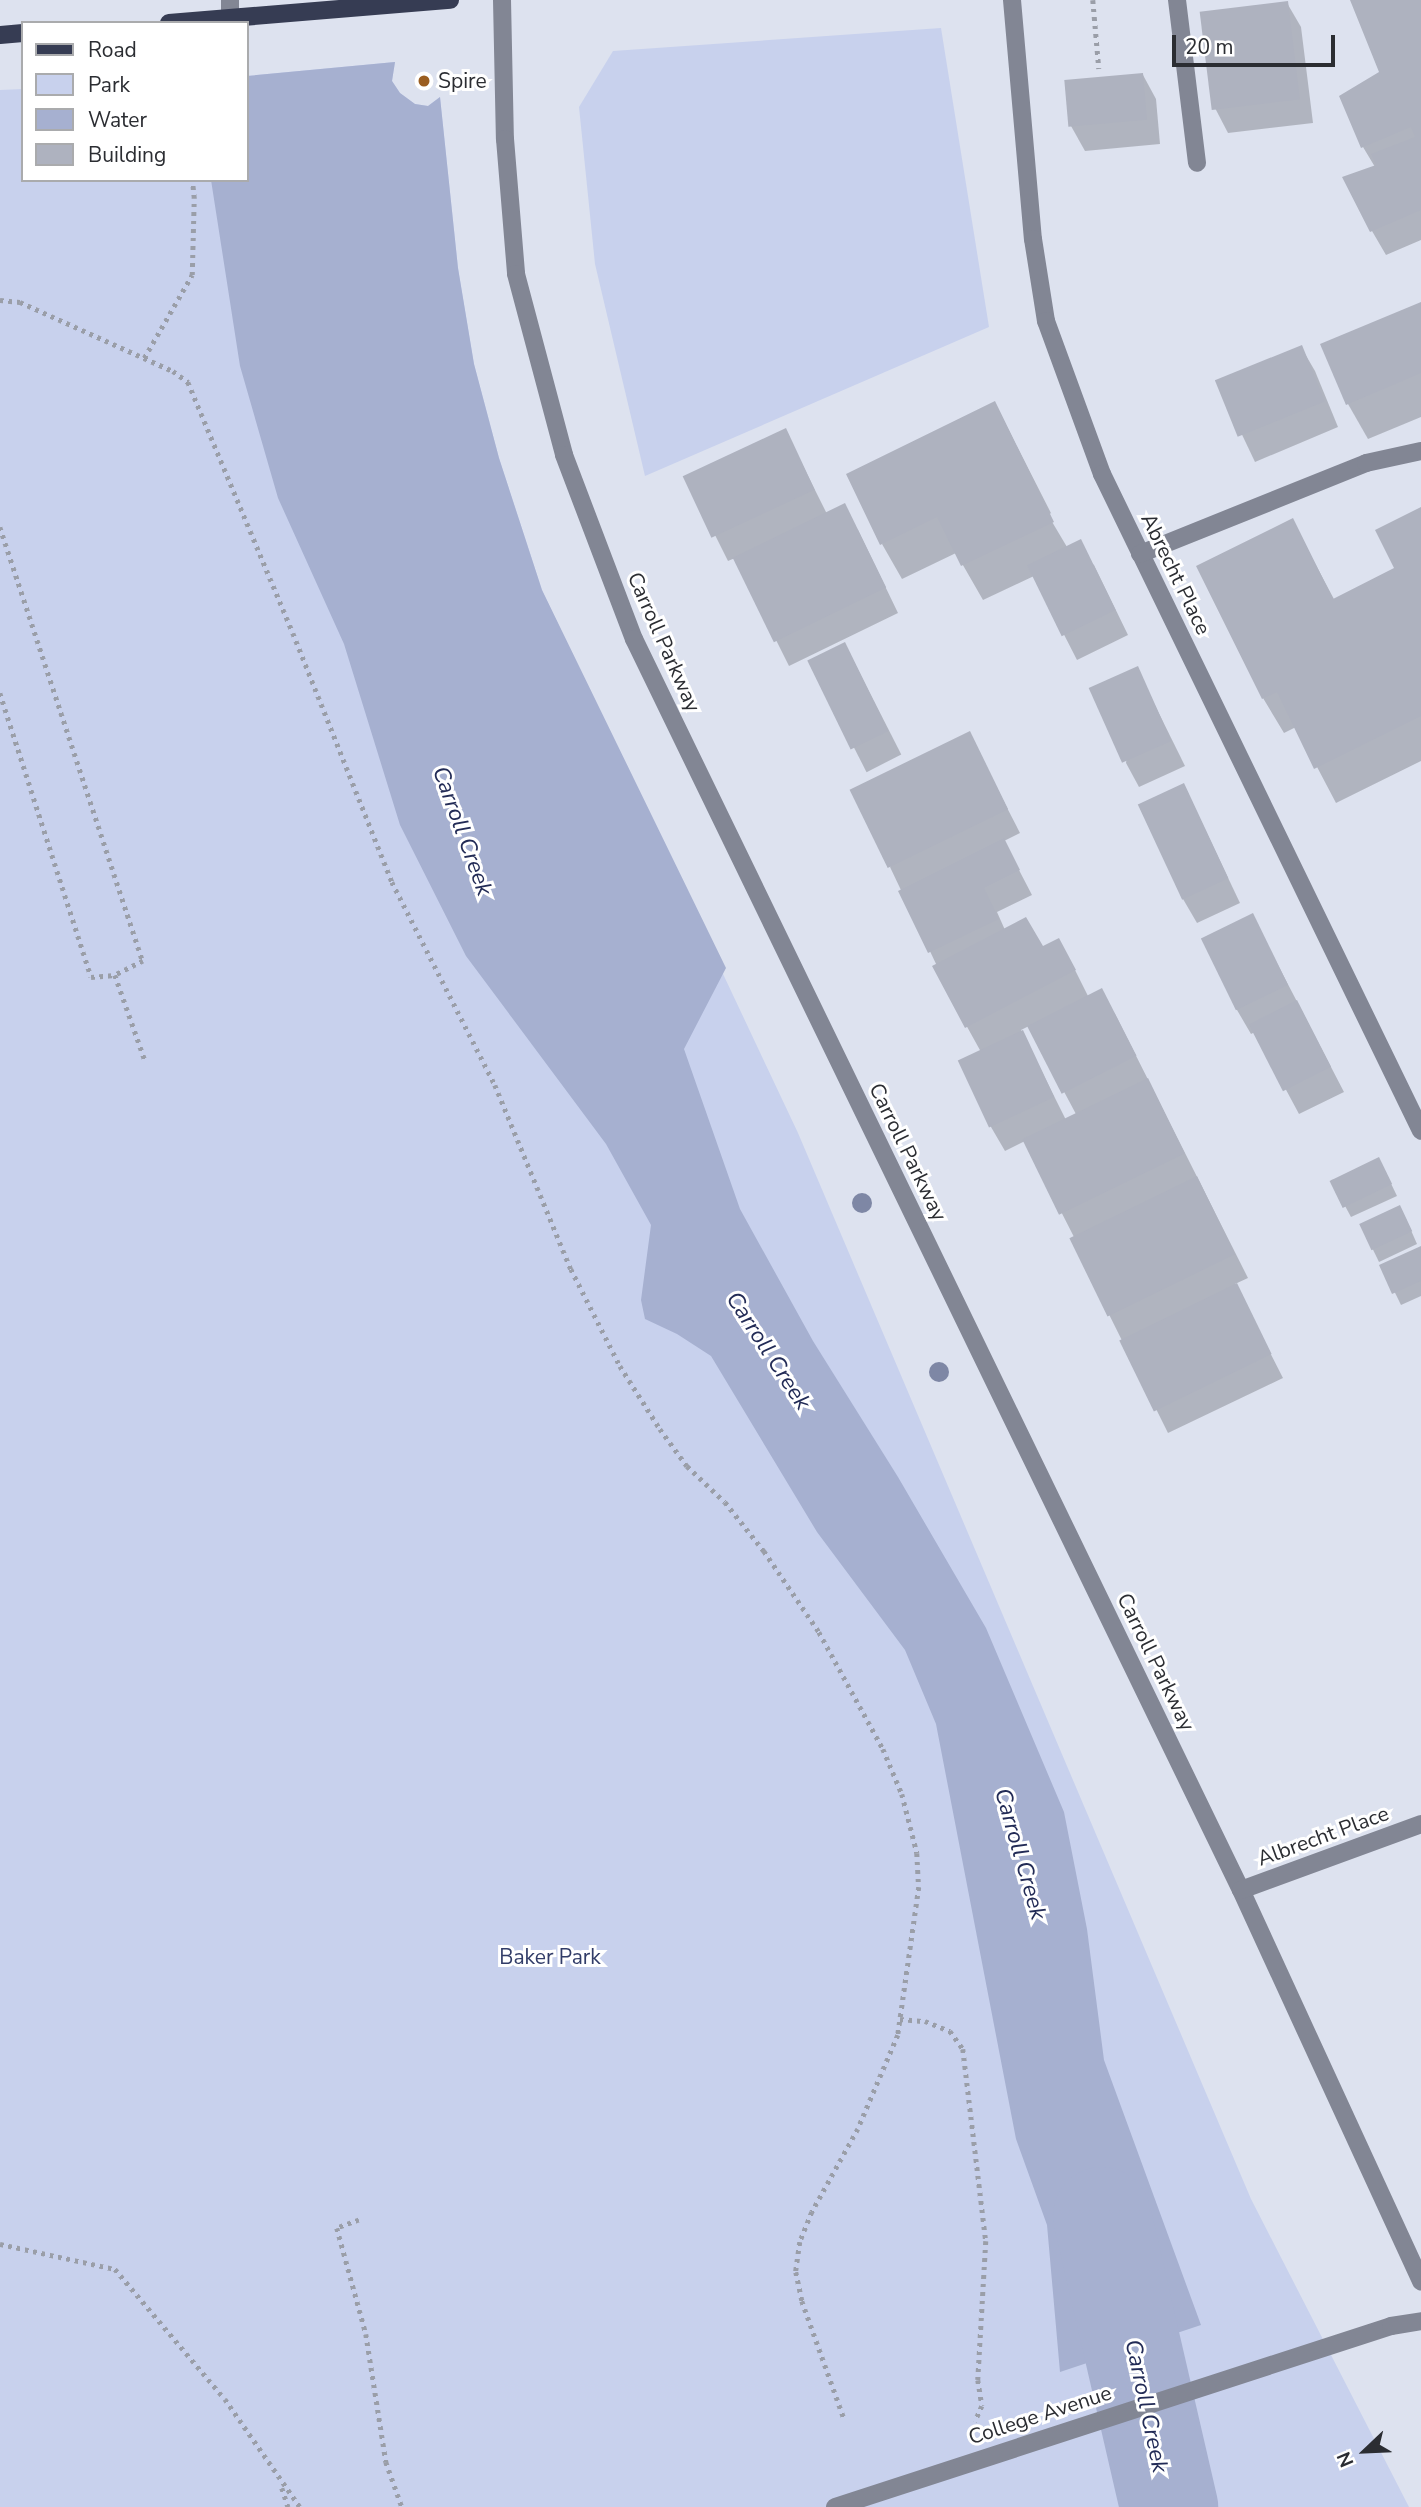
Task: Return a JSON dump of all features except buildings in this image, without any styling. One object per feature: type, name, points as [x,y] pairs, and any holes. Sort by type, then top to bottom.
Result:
[{"type":"main road","points":[[193,21],[450,0]]},
{"type":"main road","points":[[0,35],[21,33]]},
{"type":"street","points":[[230,0],[230,18]]},
{"type":"street","name":"Carroll Parkway","points":[[502,0],[505,139],[516,274],[564,455],[634,639],[1241,1890],[1421,2282]]},
{"type":"street","name":"Abrecht Place","points":[[1012,0],[1034,239],[1046,321],[1102,474],[1421,1131]]},
{"type":"street","points":[[1177,0],[1197,163]]},
{"type":"street","points":[[1140,554],[1366,463],[1421,451]]},
{"type":"street","name":"Albrecht Place","points":[[1241,1890],[1421,1824]]},
{"type":"street","name":"College Avenue","points":[[835,2507],[1219,2380],[1391,2326],[1421,2321]]},
{"type":"path","points":[[1093,0],[1099,69]]},
{"type":"path","points":[[144,358],[192,275],[192,182]]},
{"type":"path","points":[[0,300],[20,302],[144,358],[188,382],[293,633],[392,882],[495,1085],[571,1269],[620,1366],[687,1466],[725,1502],[764,1551],[819,1632],[883,1749],[902,1794],[917,1853],[919,1887],[898,2035],[880,2085],[812,2212],[800,2242],[796,2272],[802,2301],[844,2418]]},
{"type":"path","points":[[0,527],[143,961],[115,975],[91,977],[0,693]]},
{"type":"path","points":[[115,975],[146,1063]]},
{"type":"path","points":[[900,2019],[925,2021],[950,2031],[963,2049],[986,2241],[978,2380],[982,2406],[956,2467]]},
{"type":"path","points":[[359,2220],[337,2228],[366,2334],[386,2462],[402,2507]]},
{"type":"path","points":[[0,2244],[115,2269],[225,2399],[300,2507]]},
{"type":"path","points":[[280,2481],[288,2507]]},
{"type":"green space","points":[[941,28],[989,327],[645,476],[595,264],[579,107],[613,51]]},
{"type":"green space","name":"Baker Park","points":[[395,62],[392,81],[400,93],[415,104],[428,106],[440,97],[458,268],[474,364],[499,458],[542,590],[798,1133],[1251,2199],[1409,2507],[0,2507],[0,90],[21,89],[21,182],[248,182],[248,76]]},
{"type":"water","points":[[395,62],[392,81],[400,93],[415,104],[428,106],[440,97],[458,268],[474,364],[499,458],[542,590],[726,968],[684,1049],[740,1209],[813,1341],[898,1477],[986,1628],[1064,1812],[1087,1929],[1104,2060],[1201,2325],[1060,2372],[1047,2225],[1016,2139],[936,1724],[905,1650],[817,1532],[711,1356],[677,1334],[645,1319],[641,1300],[651,1225],[606,1144],[466,956],[400,825],[344,644],[278,498],[240,366],[211,182],[248,182],[248,76]]},
{"type":"waterway","name":"Carroll Creek","points":[[1102,2216],[1169,2507]]},
{"type":"place","name":"Spire","points":[[424,81]]}]
